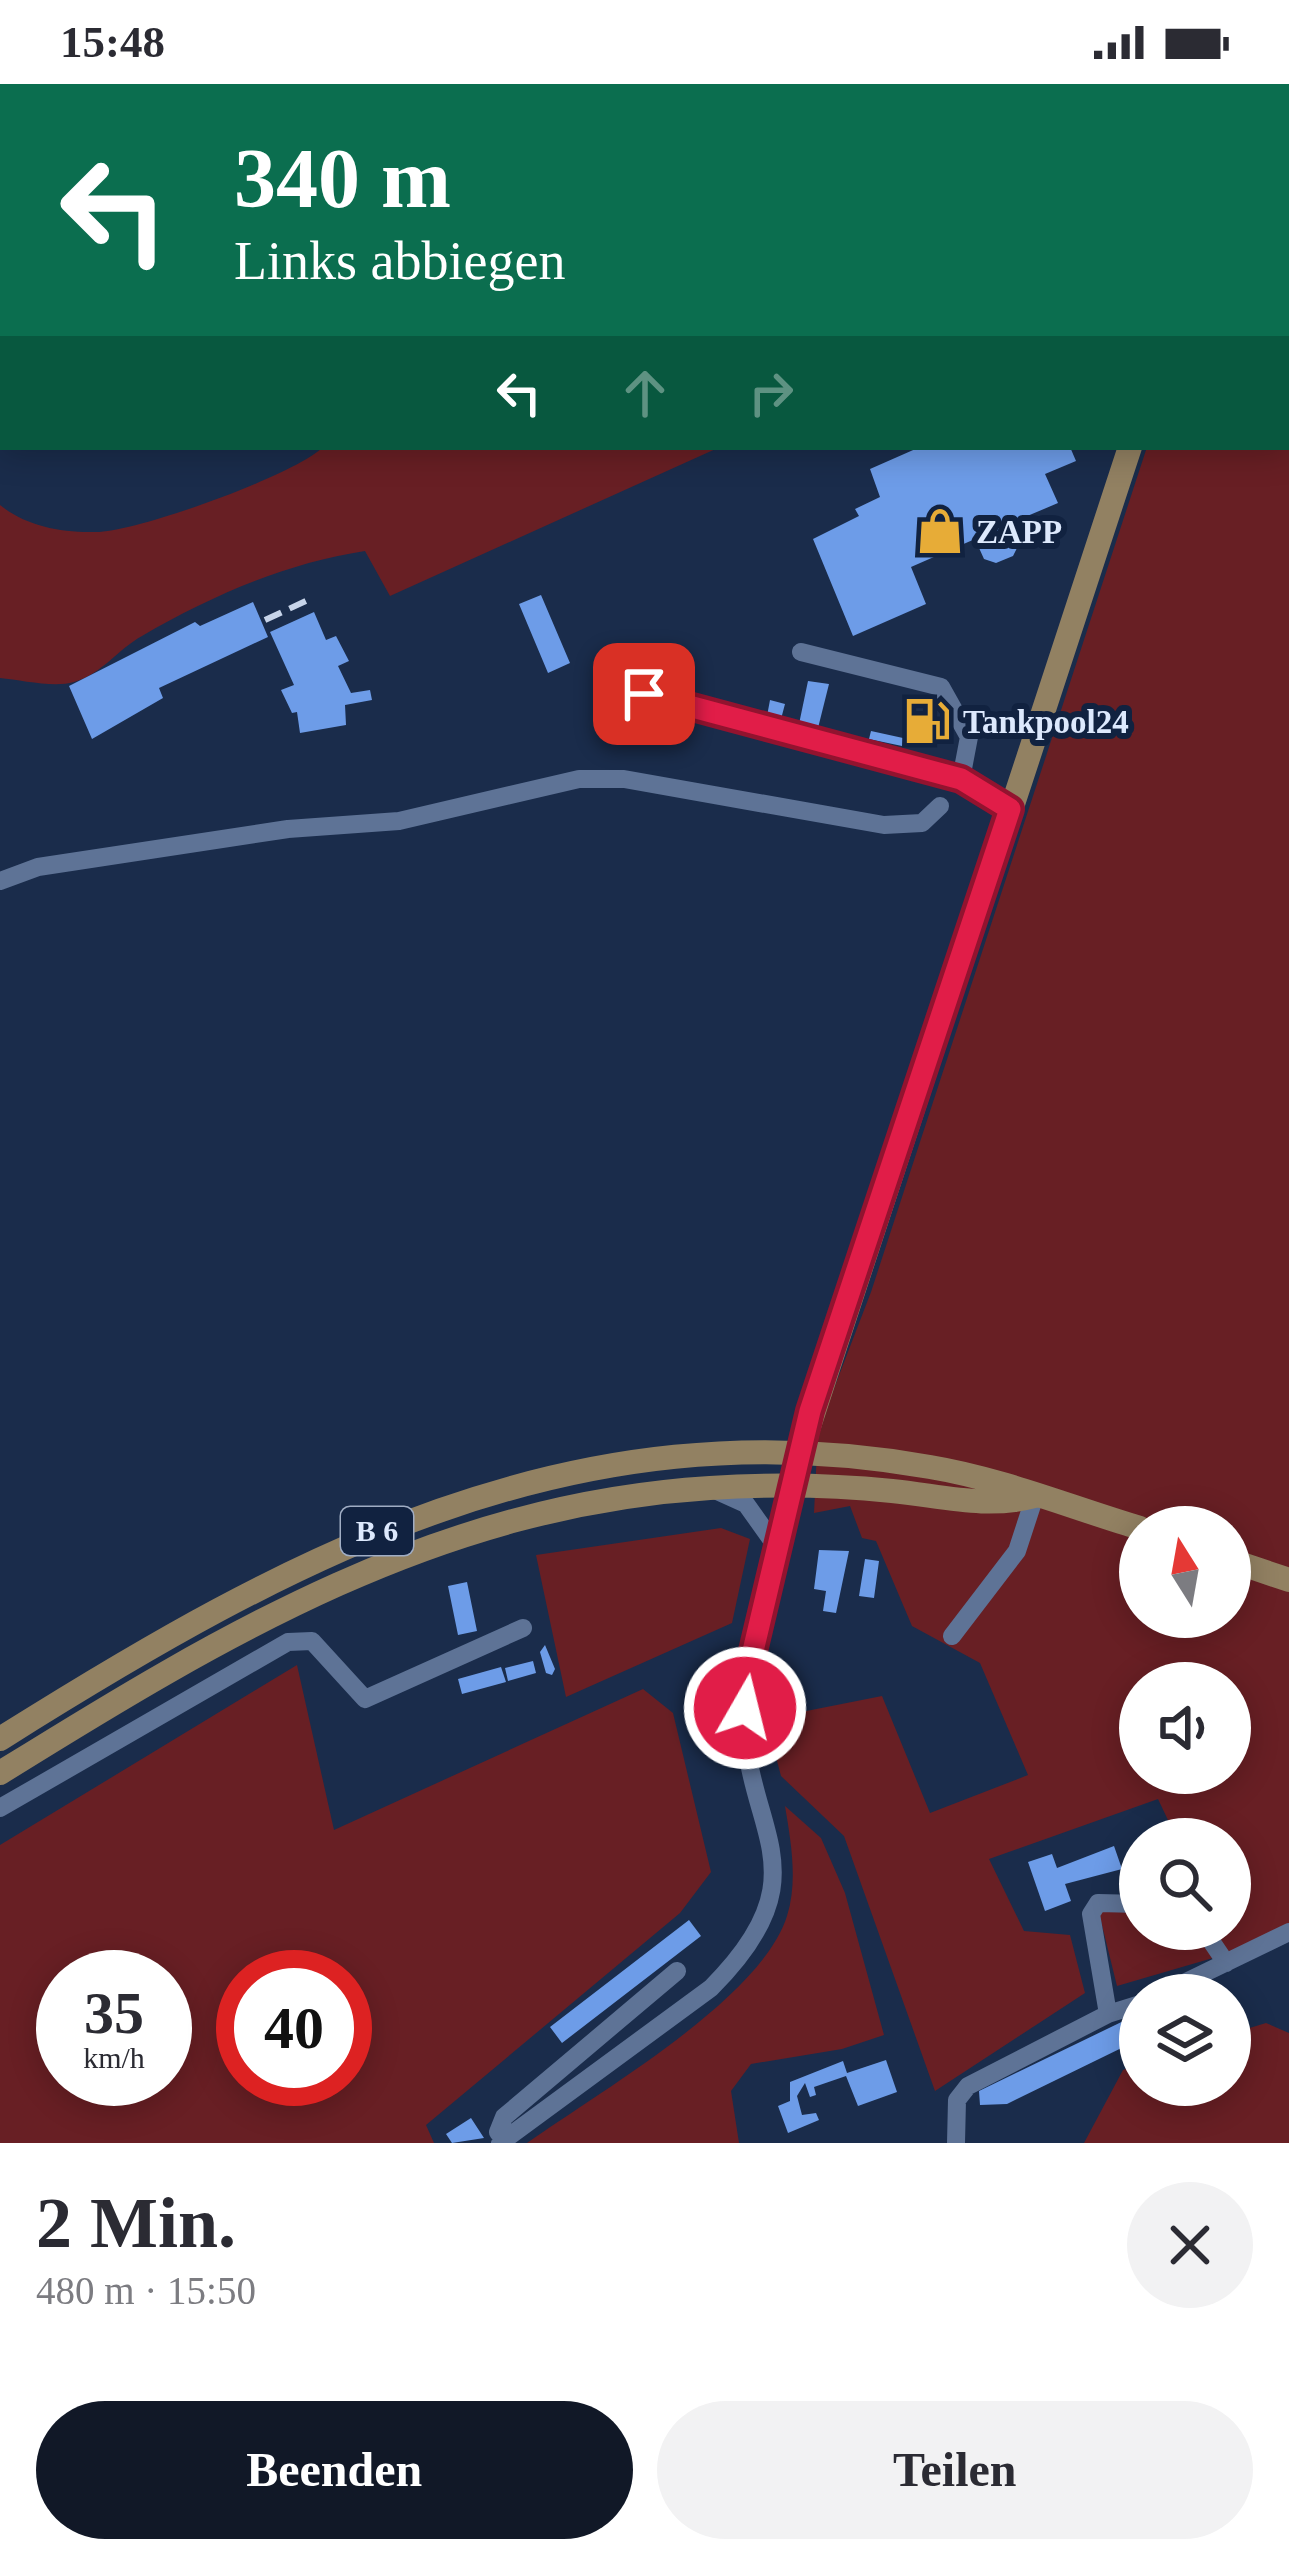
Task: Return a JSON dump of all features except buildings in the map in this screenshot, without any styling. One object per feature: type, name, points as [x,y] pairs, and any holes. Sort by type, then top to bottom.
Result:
[{"type":"main road","points":[[790,1486],[1129,450]]},
{"type":"main road","name":"B 6","points":[[0,1739],[230,1601],[441,1507],[546,1478],[646,1461],[798,1456],[926,1466],[1002,1481],[1119,1522]]},
{"type":"main road","name":"B 6","points":[[0,1773],[275,1610],[431,1543],[581,1504],[708,1488],[890,1490],[996,1506],[1035,1496]]},
{"type":"main road","points":[[1251,1567],[1289,1580]]},
{"type":"street","points":[[801,652],[941,687],[969,737],[961,779]]},
{"type":"street","points":[[613,677],[644,694],[961,779],[1010,809]]},
{"type":"street","points":[[0,881],[61,863],[288,829],[399,821],[579,779],[624,779],[884,825],[922,823],[940,806]]},
{"type":"street","points":[[676,1971],[504,2117],[498,2132],[502,2142],[711,1988],[734,1966],[762,1919],[773,1880],[773,1850],[748,1755],[745,1708],[790,1486]]},
{"type":"street","points":[[708,1488],[746,1504],[776,1546]]},
{"type":"street","points":[[952,1636],[1017,1551],[1035,1496]]},
{"type":"street","points":[[0,1808],[288,1642],[312,1641],[365,1699],[523,1628]]},
{"type":"street","points":[[1108,2014],[1091,1914],[1098,1903],[1119,1904]]},
{"type":"street","points":[[1203,1974],[1289,1932]]},
{"type":"street","points":[[1217,1950],[1226,1963]]},
{"type":"street","points":[[956,2143],[957,2100],[984,2075],[1119,2011]]},
{"type":"shaded area","points":[[319,450],[713,450],[390,596],[365,551],[336,556],[250,583],[195,608],[142,636],[74,682],[0,678],[0,505],[33,523],[96,532],[178,512]]},
{"type":"shaded area","points":[[1146,450],[1289,450],[1289,1923],[1251,1942],[1251,1818],[1167,1818],[1158,1799],[989,1859],[1024,1931],[1070,1935],[1085,1993],[935,2091],[844,1836],[781,1776],[766,1719],[882,1696],[930,1813],[1028,1775],[980,1663],[912,1626],[876,1541],[862,1538],[850,1506],[814,1513],[818,1430],[871,1292]]},
{"type":"shaded area","points":[[721,1528],[750,1539],[732,1623],[566,1697],[536,1555]]},
{"type":"shaded area","points":[[297,1665],[334,1830],[643,1689],[673,1713],[711,1872],[680,1913],[426,2125],[434,2143],[0,2143],[0,1845]]},
{"type":"shaded area","points":[[785,1806],[821,1838],[845,1893],[884,2035],[842,2049],[751,2064],[731,2091],[739,2143],[527,2143],[674,2042],[746,1979],[771,1947],[787,1916],[792,1889]]},
{"type":"shaded area","points":[[1119,1904],[1119,1950],[1236,1950],[1158,1974],[1119,1974],[1117,1986],[1098,1909]]},
{"type":"shaded area","points":[[1266,2023],[1289,2033],[1289,2143],[1084,2143],[1119,2077],[1119,2106],[1251,2106],[1251,2028]]},
{"type":"railway","points":[[265,620],[308,600]]},
{"type":"place","name":"ZAPP","points":[[940,531]]},
{"type":"place","name":"Tankpool24","points":[[927,721]]},
{"type":"route","points":[[644,694],[961,779],[1010,809],[810,1411],[753,1651],[745,1708]]}]
